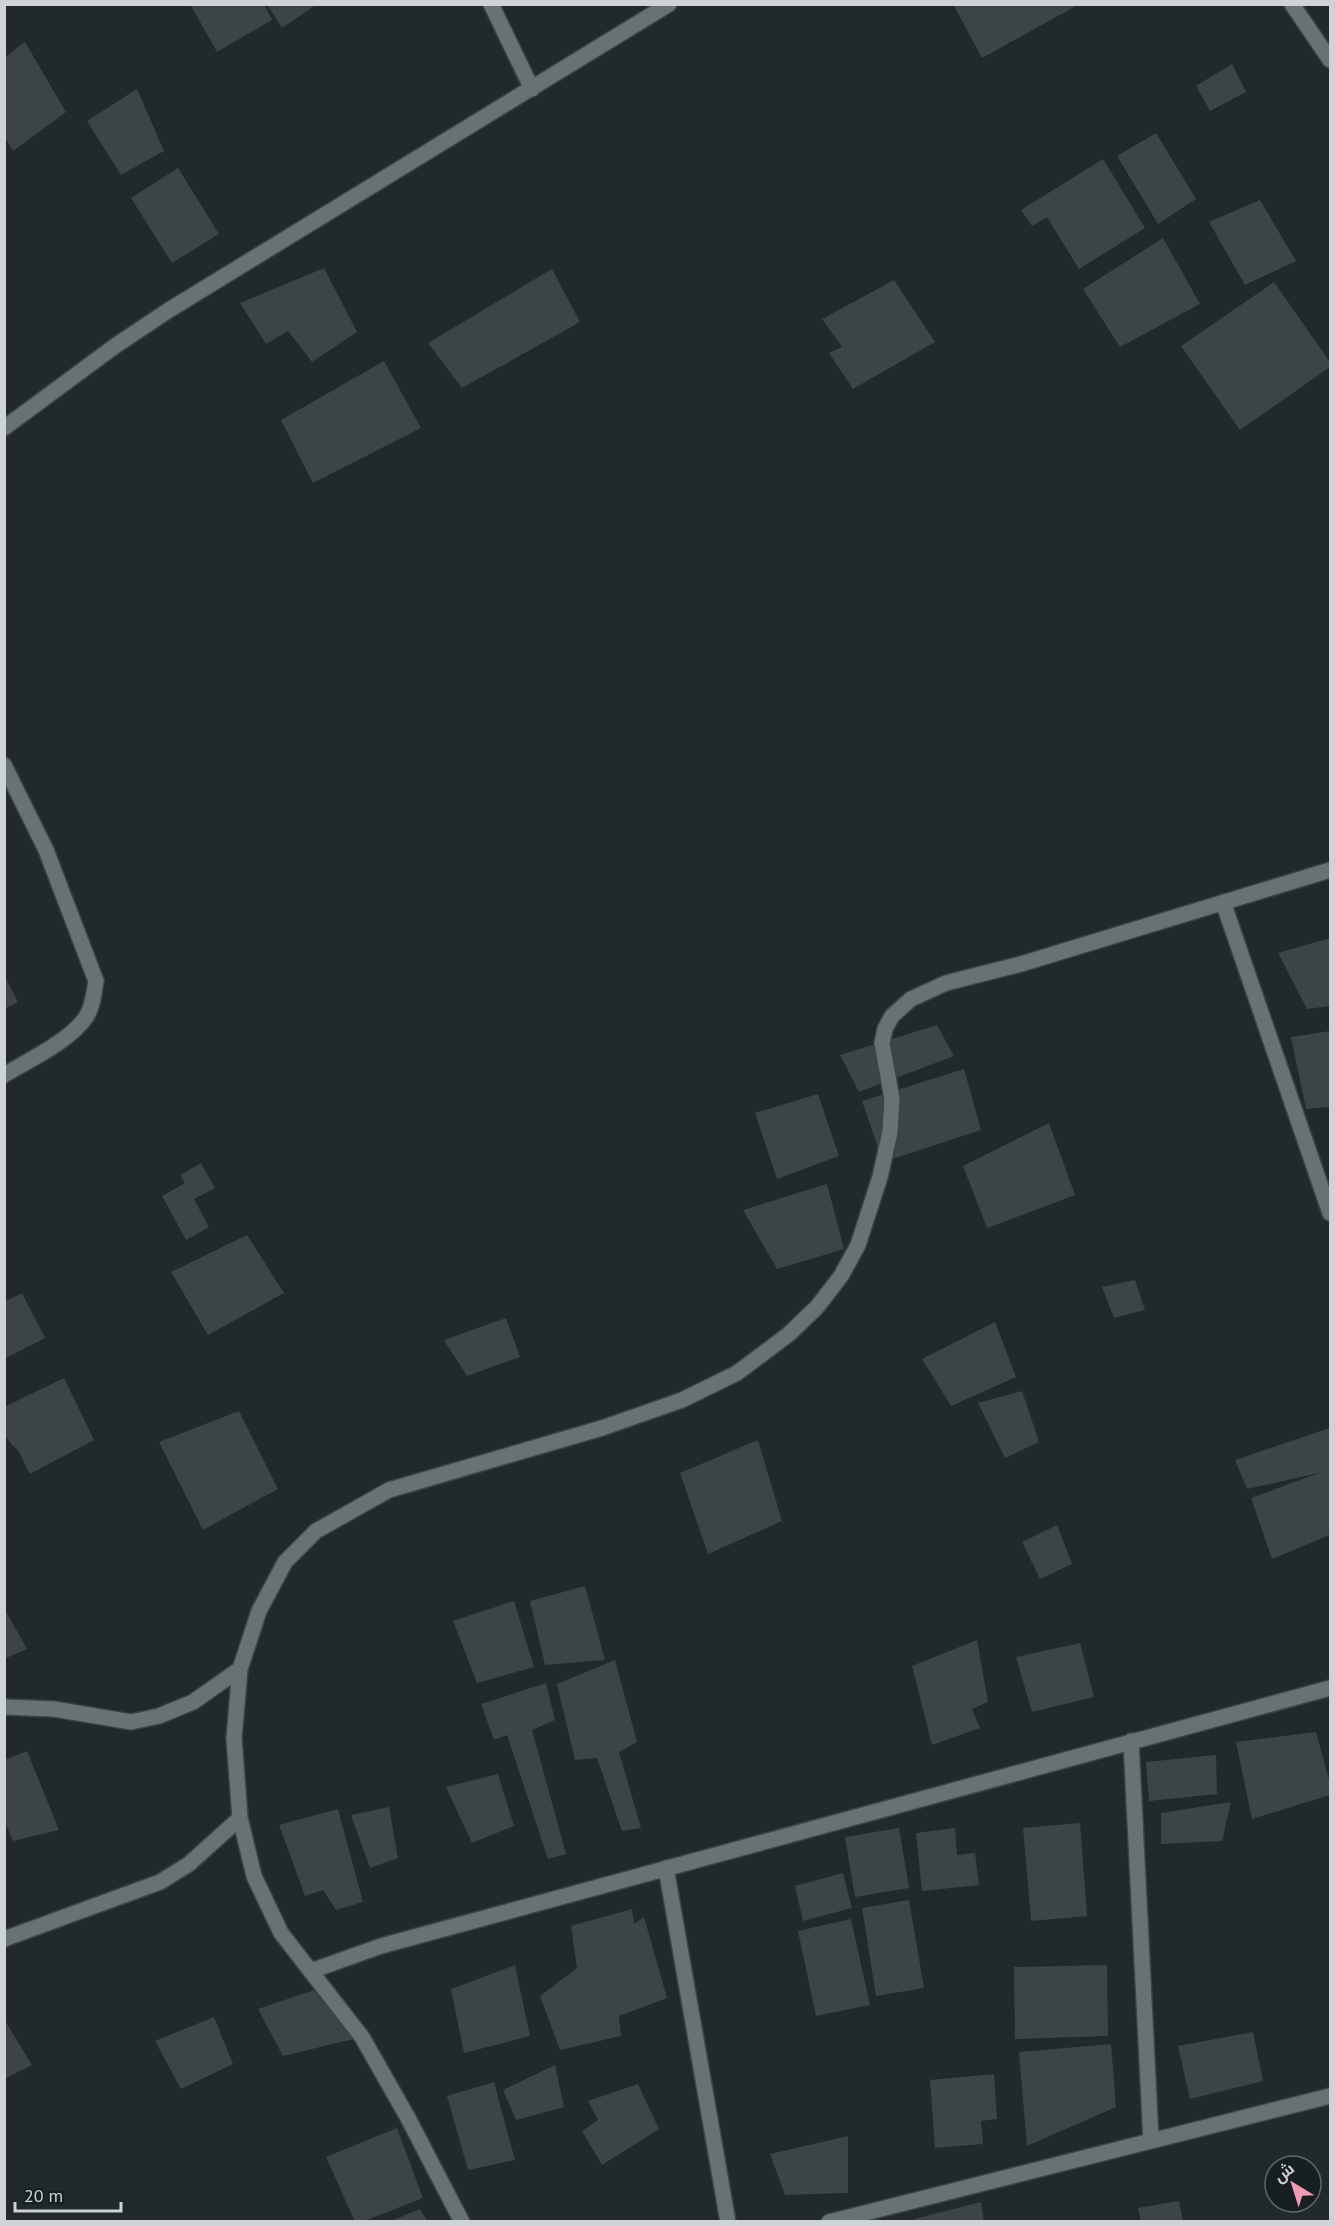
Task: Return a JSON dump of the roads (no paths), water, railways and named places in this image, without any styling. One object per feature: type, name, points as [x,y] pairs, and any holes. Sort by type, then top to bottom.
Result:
[{"type":"street","points":[[491,4],[532,89]]},
{"type":"street","points":[[4,428],[115,346],[169,310],[669,4]]},
{"type":"street","points":[[1292,4],[1330,60]]},
{"type":"street","points":[[4,765],[46,850],[96,981],[94,997],[86,1017],[69,1035],[4,1075]]},
{"type":"street","points":[[462,2222],[408,2118],[362,2037],[280,1933],[254,1876],[240,1818],[234,1738],[240,1669],[259,1611],[285,1562],[316,1531],[389,1490],[602,1428],[682,1400],[737,1373],[789,1334],[817,1307],[841,1276],[858,1245],[880,1177],[890,1132],[892,1099],[882,1043],[892,1016],[911,999],[946,983],[1021,964],[1330,870]]},
{"type":"street","points":[[1223,902],[1330,1213]]},
{"type":"street","points":[[4,1707],[54,1709],[131,1722],[159,1716],[193,1702],[240,1669]]},
{"type":"street","points":[[310,1971],[381,1946],[1330,1688]]},
{"type":"street","points":[[1131,1742],[1151,2140]]},
{"type":"street","points":[[4,1939],[160,1882],[189,1864],[240,1818]]},
{"type":"street","points":[[666,1868],[728,2222]]},
{"type":"street","points":[[829,2222],[1330,2096]]}]
